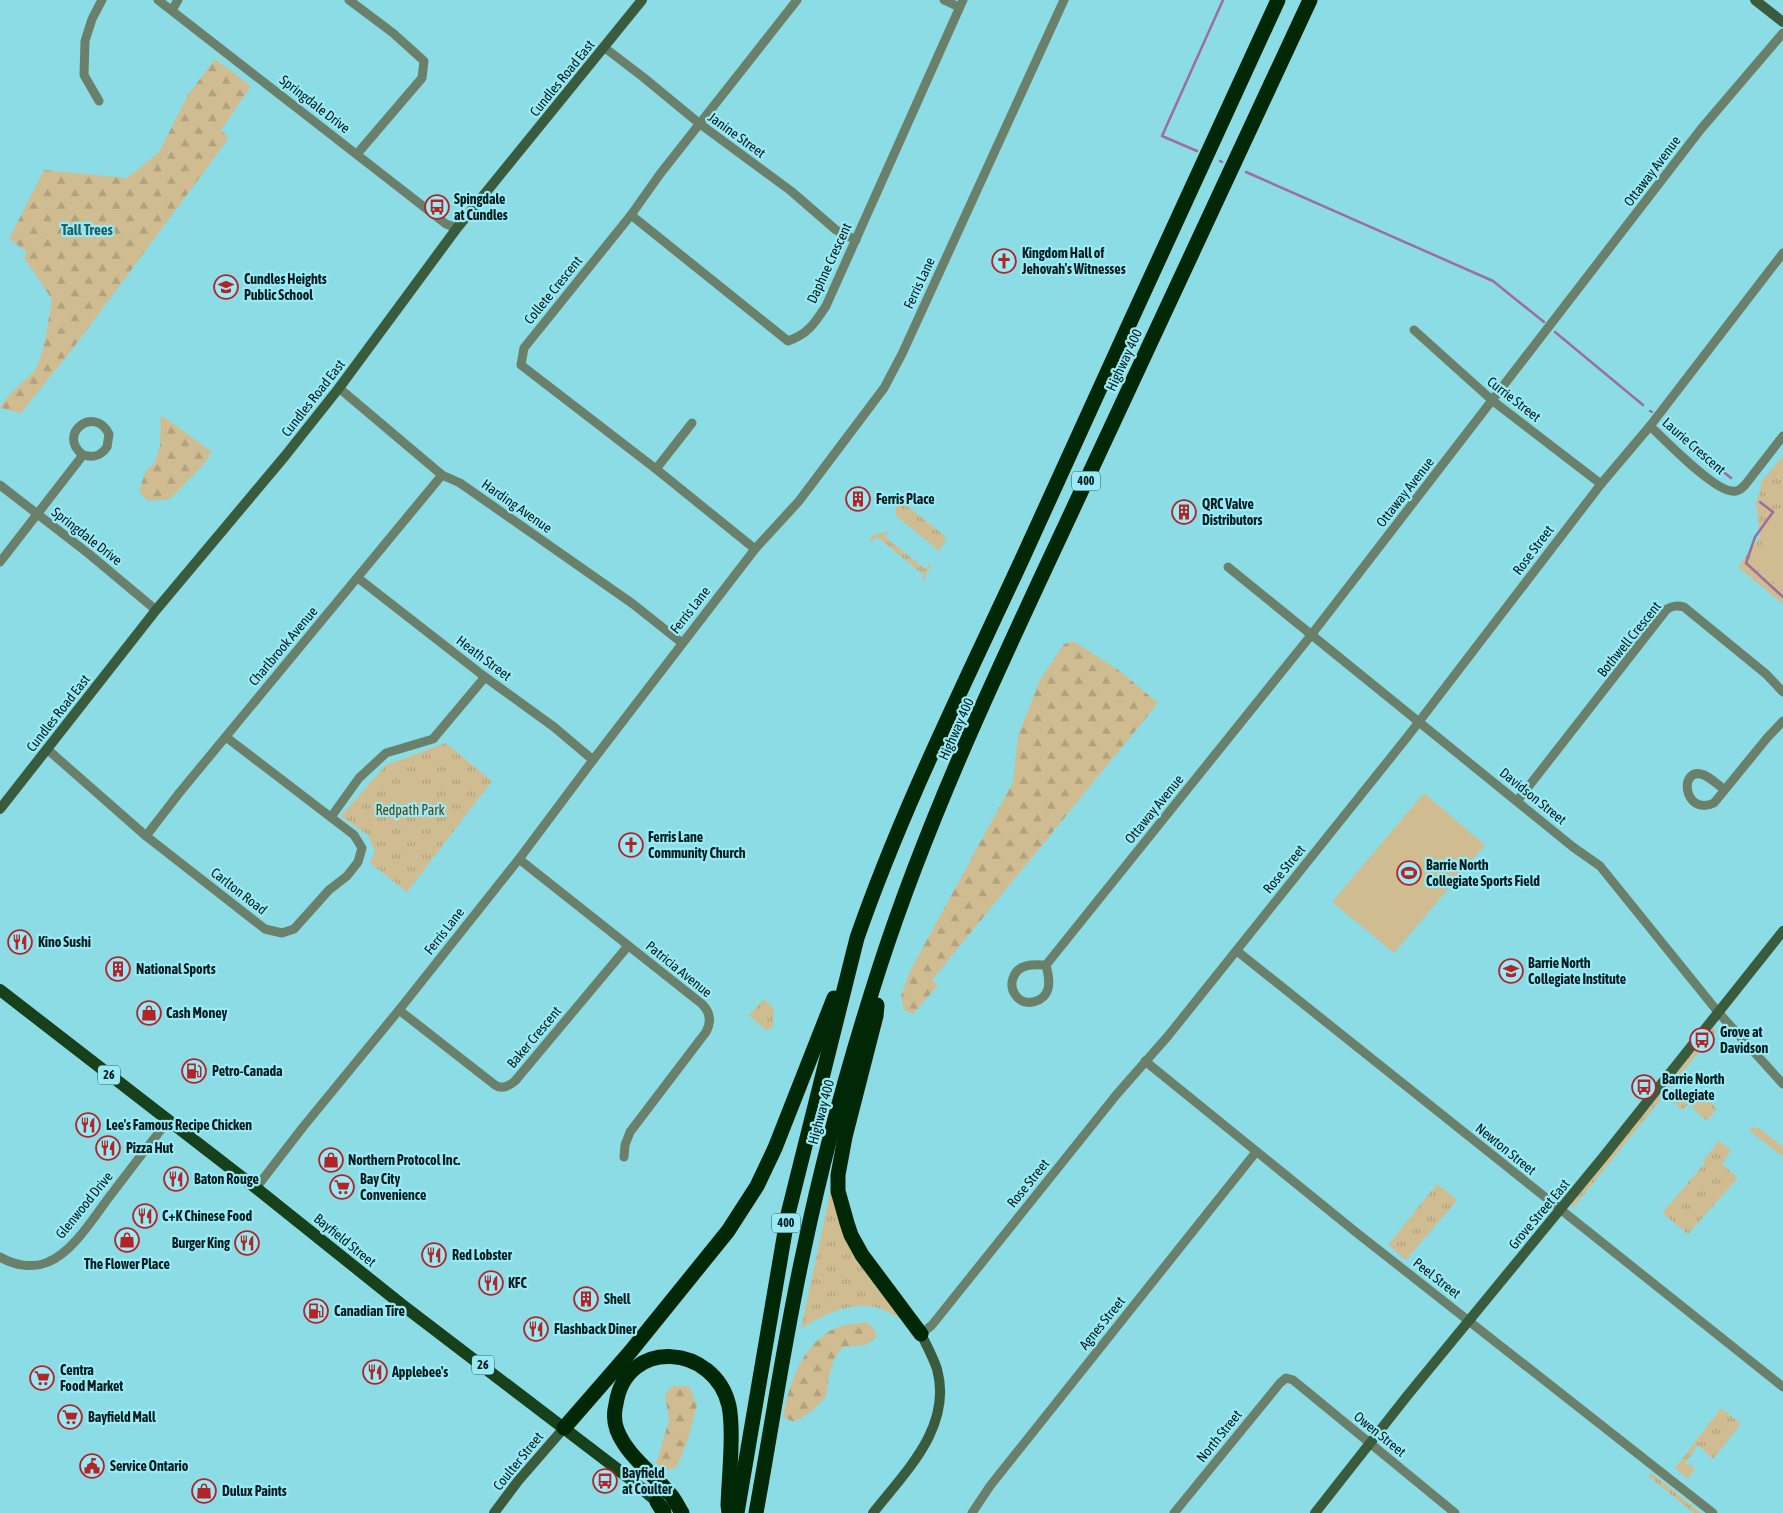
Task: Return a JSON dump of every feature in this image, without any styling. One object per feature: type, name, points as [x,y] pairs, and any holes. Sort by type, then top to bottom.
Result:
[{"type":"highway","name":"Highway 400","points":[[737,1513],[788,1214],[857,938],[871,897],[935,744],[1278,0]]},
{"type":"highway","name":"Highway 400","points":[[756,1513],[803,1251],[835,1120],[879,969],[932,825],[1008,648],[1310,0]]},
{"type":"highway","points":[[564,1428],[631,1351],[728,1231],[757,1186],[776,1148],[857,938]]},
{"type":"highway","points":[[879,969],[876,1016],[845,1137],[838,1175],[838,1191],[846,1223],[862,1255],[921,1334]]},
{"type":"highway","points":[[682,1513],[671,1494],[624,1443],[616,1429],[614,1412],[617,1395],[626,1379],[637,1366],[653,1358],[670,1356],[691,1360],[705,1368],[715,1377],[723,1391],[729,1406],[728,1505],[730,1513]]},
{"type":"main road","name":"Cundles Road East","points":[[0,809],[156,610],[285,456],[339,388],[457,228],[605,48],[642,0]]},
{"type":"main road","points":[[1755,0],[1783,22]]},
{"type":"main road","name":"Grove Street East","points":[[1315,1513],[1369,1443],[1561,1210],[1783,930]]},
{"type":"main road","name":"Bayfield Street","points":[[0,990],[256,1188],[401,1304],[564,1428],[660,1507],[670,1513]]},
{"type":"main road","points":[[873,1513],[922,1451],[937,1418],[940,1402],[937,1369],[921,1334]]},
{"type":"main road","name":"Coulter Street","points":[[494,1513],[518,1481],[564,1428]]},
{"type":"street","points":[[99,101],[84,74],[85,41],[92,19],[102,0]]},
{"type":"street","name":"Springdale Drive","points":[[158,0],[446,224],[457,228]]},
{"type":"street","points":[[172,10],[178,0]]},
{"type":"street","points":[[349,0],[393,33],[424,61],[422,78],[357,154]]},
{"type":"street","name":"Collete Crescent","points":[[755,549],[522,364],[524,348],[631,215],[660,174],[797,0]]},
{"type":"street","points":[[944,0],[961,4]]},
{"type":"street","name":"Ferris Lane","points":[[256,1188],[519,859],[682,643],[755,549],[799,501],[884,388],[902,354],[1064,0]]},
{"type":"street","name":"Daphne Crescent","points":[[631,215],[788,341],[802,336],[813,325],[826,306],[961,4]]},
{"type":"street","name":"Ottaway Avenue","points":[[1046,965],[1312,634],[1701,129],[1783,33]]},
{"type":"street","name":"Janine Street","points":[[605,48],[700,124],[792,191],[836,230],[856,240]]},
{"type":"street","name":"Rose Street","points":[[921,1334],[932,1325],[1113,1099],[1168,1036],[1419,722],[1601,484],[1650,426],[1783,253]]},
{"type":"street","name":"Currie Street","points":[[1414,330],[1493,401],[1601,484]]},
{"type":"street","name":"Harding Avenue","points":[[339,388],[442,475],[460,483],[633,604],[682,643]]},
{"type":"street","points":[[92,421],[101,424],[108,434],[107,447],[98,456],[83,455],[79,452],[74,442],[75,433],[78,428],[87,422],[92,421]]},
{"type":"street","points":[[656,469],[692,423]]},
{"type":"street","name":"Laurie Crescent","points":[[1650,426],[1711,481],[1725,490],[1733,492],[1745,485],[1783,436]]},
{"type":"street","points":[[0,562],[83,455]]},
{"type":"street","name":"Charlbrook Avenue","points":[[146,836],[442,475]]},
{"type":"street","name":"Springdale Drive","points":[[0,485],[156,610]]},
{"type":"street","name":"Davidson Street","points":[[1228,567],[1518,800],[1573,847],[1600,866],[1718,1012],[1783,1084]]},
{"type":"street","name":"Heath Street","points":[[358,578],[485,677],[554,727],[593,760]]},
{"type":"street","name":"Bothwell Crescent","points":[[1518,800],[1671,607],[1678,605],[1684,607],[1766,674],[1783,692]]},
{"type":"street","points":[[331,817],[359,778],[386,753],[433,739],[485,677]]},
{"type":"street","points":[[1724,789],[1783,721]]},
{"type":"street","name":"Carlton Road","points":[[47,749],[146,836],[265,929],[282,933],[294,929],[329,890],[347,876],[358,862],[362,848],[354,835],[226,737]]},
{"type":"street","name":"Patricia Avenue","points":[[519,859],[702,1004],[709,1014],[710,1021],[706,1032],[630,1132],[625,1145],[624,1157]]},
{"type":"street","name":"Baker Crescent","points":[[399,1010],[495,1085],[502,1088],[515,1081],[628,946]]},
{"type":"street","name":"Newton Street","points":[[1237,950],[1783,1387]]},
{"type":"street","points":[[1046,965],[1049,983],[1048,991],[1043,997],[1036,1002],[1028,1003],[1016,996],[1012,990],[1011,982],[1018,970],[1025,966],[1046,965]]},
{"type":"street","name":"Peel Street","points":[[1145,1061],[1256,1152],[1713,1513]]},
{"type":"street","name":"Glenwood Drive","points":[[0,1257],[11,1263],[35,1266],[56,1258],[79,1236],[168,1121]]},
{"type":"street","name":"Agnes Street","points":[[972,1513],[990,1486],[1256,1152]]},
{"type":"street","name":"Owen Street","points":[[1286,1378],[1293,1380],[1455,1513]]},
{"type":"street","name":"North Street","points":[[1174,1513],[1286,1378]]},
{"type":"green space","points":[[215,59],[251,86],[221,130],[229,138],[74,347],[21,413],[0,408],[12,392],[38,365],[46,336],[52,299],[24,258],[27,252],[9,239],[44,170],[127,178],[159,152],[188,95]]},
{"type":"green space","points":[[161,415],[212,452],[203,465],[170,499],[148,501],[139,492],[145,472],[155,462],[160,445]]},
{"type":"green space","points":[[1783,456],[1783,604],[1738,567],[1760,537],[1756,502],[1761,482]]},
{"type":"green space","points":[[901,501],[945,536],[946,539],[939,551],[895,515],[896,507]]},
{"type":"green space","points":[[1783,520],[1783,590],[1750,563],[1768,534]]},
{"type":"green space","points":[[889,532],[885,537],[925,569],[931,564],[923,582],[921,580],[924,575],[877,537],[871,542],[870,539],[874,534]]},
{"type":"green space","points":[[1073,641],[1120,671],[1158,703],[932,980],[938,985],[913,1014],[904,1010],[901,996],[910,971],[1013,782],[1018,736],[1040,680],[1064,644]]},
{"type":"green space","name":"Redpath Park","points":[[446,743],[492,781],[407,892],[370,863],[375,851],[368,835],[341,816],[386,765]]},
{"type":"green space","points":[[416,776],[423,810],[407,814],[400,779]]},
{"type":"green space","name":"Barrie North Collegiate Sports Field","points":[[1424,793],[1485,845],[1394,953],[1332,902]]},
{"type":"green space","points":[[764,999],[774,1009],[773,1026],[767,1031],[749,1015]]},
{"type":"green space","points":[[1713,1028],[1716,1031],[1572,1209],[1572,1203]]},
{"type":"green space","points":[[1700,1091],[1717,1109],[1707,1120],[1689,1104],[1681,1110],[1674,1102],[1680,1094],[1683,1093],[1690,1098]]},
{"type":"green space","points":[[1752,1127],[1759,1128],[1783,1147],[1783,1157],[1750,1131]]},
{"type":"green space","points":[[1719,1141],[1731,1150],[1722,1164],[1738,1178],[1688,1234],[1662,1213],[1704,1164],[1705,1158]]},
{"type":"green space","points":[[832,1183],[900,1318],[871,1306],[850,1307],[829,1313],[801,1329]]},
{"type":"green space","points":[[1437,1184],[1457,1200],[1406,1260],[1388,1245]]},
{"type":"green space","points":[[866,1322],[874,1328],[877,1337],[865,1345],[843,1347],[834,1359],[826,1397],[811,1412],[794,1422],[783,1417],[793,1378],[806,1354],[814,1344],[836,1328]]},
{"type":"green space","points":[[673,1386],[689,1386],[697,1405],[688,1439],[677,1467],[665,1471],[656,1464],[669,1420],[665,1394]]},
{"type":"green space","points":[[1721,1408],[1741,1424],[1713,1459],[1698,1445],[1686,1462],[1686,1464],[1693,1466],[1694,1471],[1688,1479],[1675,1468]]},
{"type":"green space","points":[[1651,1473],[1701,1513],[1694,1513],[1648,1476]]},
{"type":"waterway","points":[[1197,151],[1162,136],[1223,0]]},
{"type":"waterway","points":[[1246,172],[1493,281],[1544,322]]},
{"type":"waterway","points":[[1555,332],[1643,405]]},
{"type":"waterway","points":[[1663,422],[1731,478]]},
{"type":"waterway","points":[[1760,502],[1773,512],[1755,537],[1746,563],[1783,597]]},
{"type":"place","name":"Spingdale at Cundles","points":[[437,207]]},
{"type":"place","name":"Kingdom Hall of Jehovah's Witnesses","points":[[1004,261]]},
{"type":"place","name":"Cundles Heights Public School","points":[[226,287]]},
{"type":"place","name":"Ferris Place","points":[[858,499]]},
{"type":"place","name":"QRC Valve Distributors","points":[[1184,512]]},
{"type":"place","name":"Ferris Lane Community Church","points":[[631,845]]},
{"type":"place","name":"Barrie North Collegiate Sports Field","points":[[1409,873]]},
{"type":"place","name":"Kino Sushi","points":[[20,942]]},
{"type":"place","name":"National Sports","points":[[118,969]]},
{"type":"place","name":"Barrie North Collegiate Institute","points":[[1511,971]]},
{"type":"place","name":"Cash Money","points":[[149,1013]]},
{"type":"place","name":"Grove at Davidson","points":[[1702,1040]]},
{"type":"place","name":"Petro-Canada","points":[[194,1071]]},
{"type":"place","name":"Barrie North Collegiate","points":[[1644,1087]]},
{"type":"place","name":"Lee's Famous Recipe Chicken","points":[[88,1125]]},
{"type":"place","name":"Pizza Hut","points":[[108,1148]]},
{"type":"place","name":"Northern Protocol Inc.","points":[[331,1160]]},
{"type":"place","name":"Baton Rouge","points":[[176,1179]]},
{"type":"place","name":"Bay City Convenience","points":[[342,1187]]},
{"type":"place","name":"C+K Chinese Food","points":[[145,1216]]},
{"type":"place","name":"The Flower Place","points":[[127,1240]]},
{"type":"place","name":"Burger King","points":[[247,1243]]},
{"type":"place","name":"Red Lobster","points":[[434,1255]]},
{"type":"place","name":"KFC","points":[[491,1283]]},
{"type":"place","name":"Shell","points":[[586,1299]]},
{"type":"place","name":"Canadian Tire","points":[[316,1311]]},
{"type":"place","name":"Flashback Diner","points":[[536,1329]]},
{"type":"place","name":"Applebee's","points":[[375,1372]]},
{"type":"place","name":"Centra Food Market","points":[[42,1378]]},
{"type":"place","name":"Bayfield Mall","points":[[70,1417]]},
{"type":"place","name":"Service Ontario","points":[[92,1466]]},
{"type":"place","name":"Bayfield at Coulter","points":[[605,1481]]},
{"type":"place","name":"Dulux Paints","points":[[204,1491]]},
{"type":"district","name":"Tall Trees","points":[[87,230]]}]
